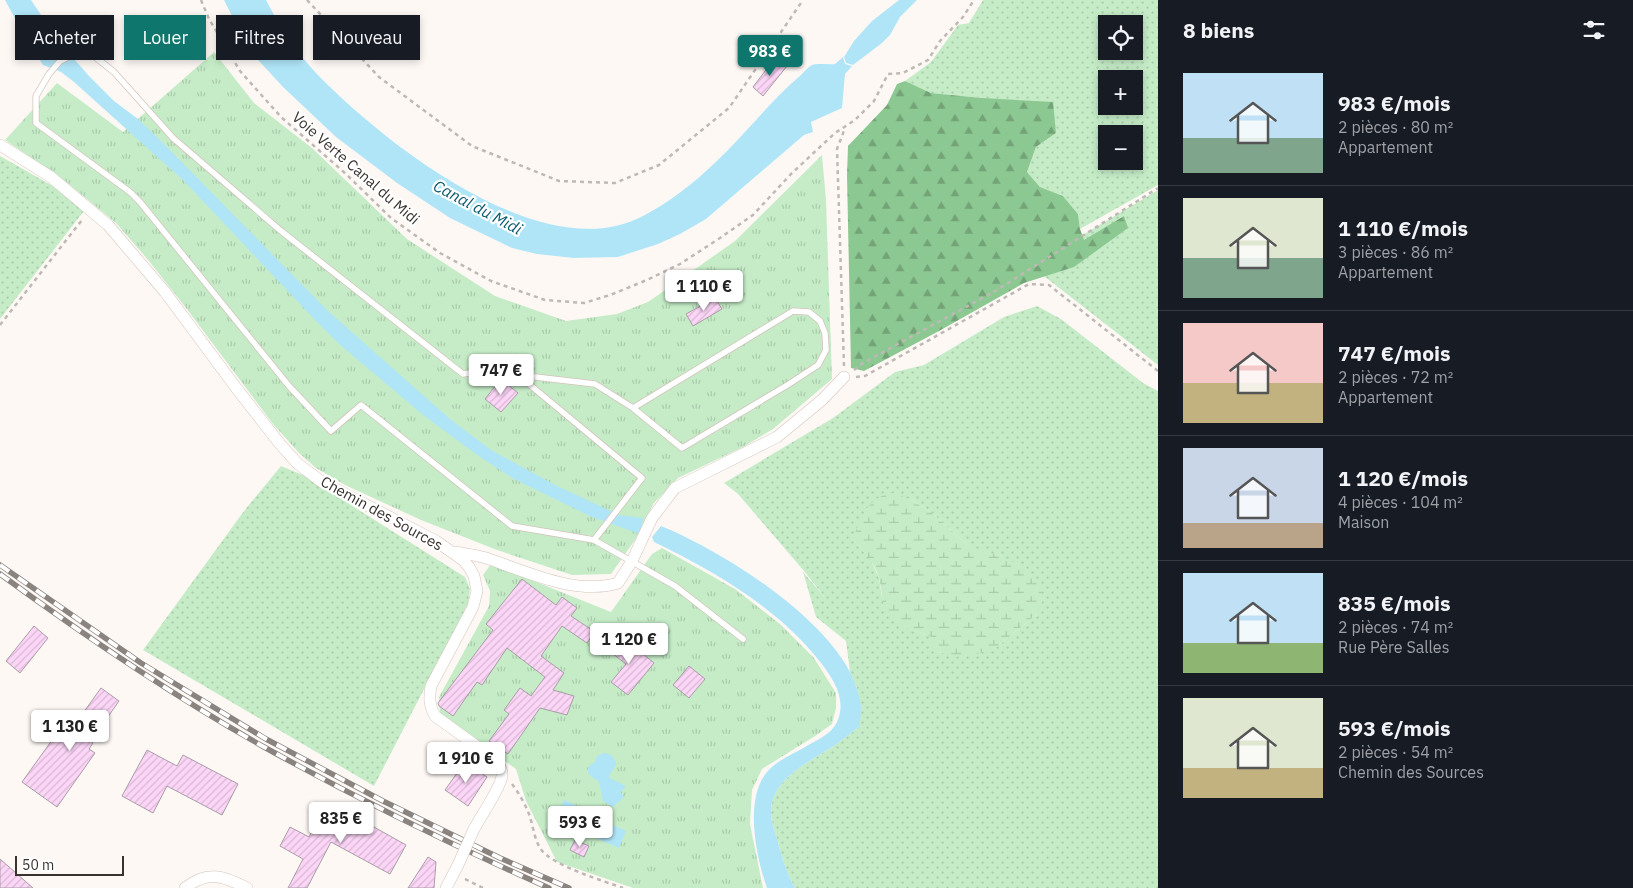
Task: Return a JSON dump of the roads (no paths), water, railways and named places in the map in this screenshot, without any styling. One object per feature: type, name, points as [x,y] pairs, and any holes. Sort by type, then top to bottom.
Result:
[{"type":"street","name":"Chemin des Sources","points":[[0,145],[51,177],[108,225],[165,292],[237,389],[298,464],[322,482],[436,541],[463,560],[474,576],[477,591],[473,607],[431,686],[430,708],[435,716],[494,758],[500,766],[502,774],[446,888]]},
{"type":"street","points":[[451,551],[483,558],[578,586],[606,587],[618,583],[632,561],[652,518],[675,488],[777,437],[822,400],[844,377]]},
{"type":"street","points":[[185,888],[199,879],[208,876],[222,877],[247,888]]},
{"type":"lane","points":[[633,408],[793,311],[809,312],[820,321],[825,333],[826,350],[818,365],[682,448],[633,408],[595,384],[518,375],[498,369],[463,374],[281,231],[173,138],[120,79],[94,56],[76,53],[60,61],[49,74],[36,96],[36,123],[130,192],[140,202],[289,386],[330,431],[361,405],[512,526],[594,540],[675,586],[743,639]]},
{"type":"lane","points":[[518,375],[642,478],[594,540]]},
{"type":"water","points":[[5,0],[31,0],[41,15],[15,15],[15,19]]},
{"type":"water","points":[[224,0],[266,0],[274,15],[232,15]]},
{"type":"water","points":[[899,0],[917,0],[900,17],[890,35],[882,43],[853,65],[846,63],[844,57],[854,41],[872,21]]},
{"type":"water","name":"Canal du Midi","points":[[843,57],[845,64],[852,66],[845,74],[842,108],[811,122],[813,132],[804,135],[706,219],[658,244],[618,257],[574,258],[537,254],[512,248],[450,218],[397,183],[336,137],[283,87],[258,60],[303,60],[303,58],[346,102],[381,132],[422,163],[466,190],[512,212],[557,226],[601,228],[641,217],[682,191],[732,146],[778,96],[812,65],[835,64]]},
{"type":"water","points":[[40,60],[75,60],[114,101],[138,119],[162,142],[328,311],[450,419],[491,450],[555,485],[619,515],[643,518],[640,534],[592,517],[514,479],[480,457],[423,415],[338,343],[184,181],[74,82],[61,72],[43,65]]},
{"type":"water","points":[[661,526],[716,553],[747,572],[778,594],[806,618],[830,643],[849,670],[859,696],[861,712],[859,727],[786,779],[778,789],[773,800],[772,823],[785,865],[795,888],[767,888],[759,861],[754,829],[756,797],[760,783],[775,764],[823,737],[834,727],[840,714],[841,706],[838,691],[821,663],[786,626],[766,609],[723,579],[654,542],[652,537]]},
{"type":"water","points":[[604,753],[611,755],[616,762],[609,777],[626,787],[621,793],[624,797],[613,807],[603,801],[599,782],[588,772],[588,767],[595,762],[597,756]]},
{"type":"water","points":[[564,800],[575,805],[567,826],[562,828],[556,825],[554,821]]},
{"type":"water","points":[[590,815],[626,831],[619,848],[582,832]]},
{"type":"railway","points":[[0,565],[141,663],[266,739],[383,801],[500,858],[569,888]]},
{"type":"railway","points":[[0,574],[129,664],[196,707],[264,747],[405,820],[549,888]]}]
